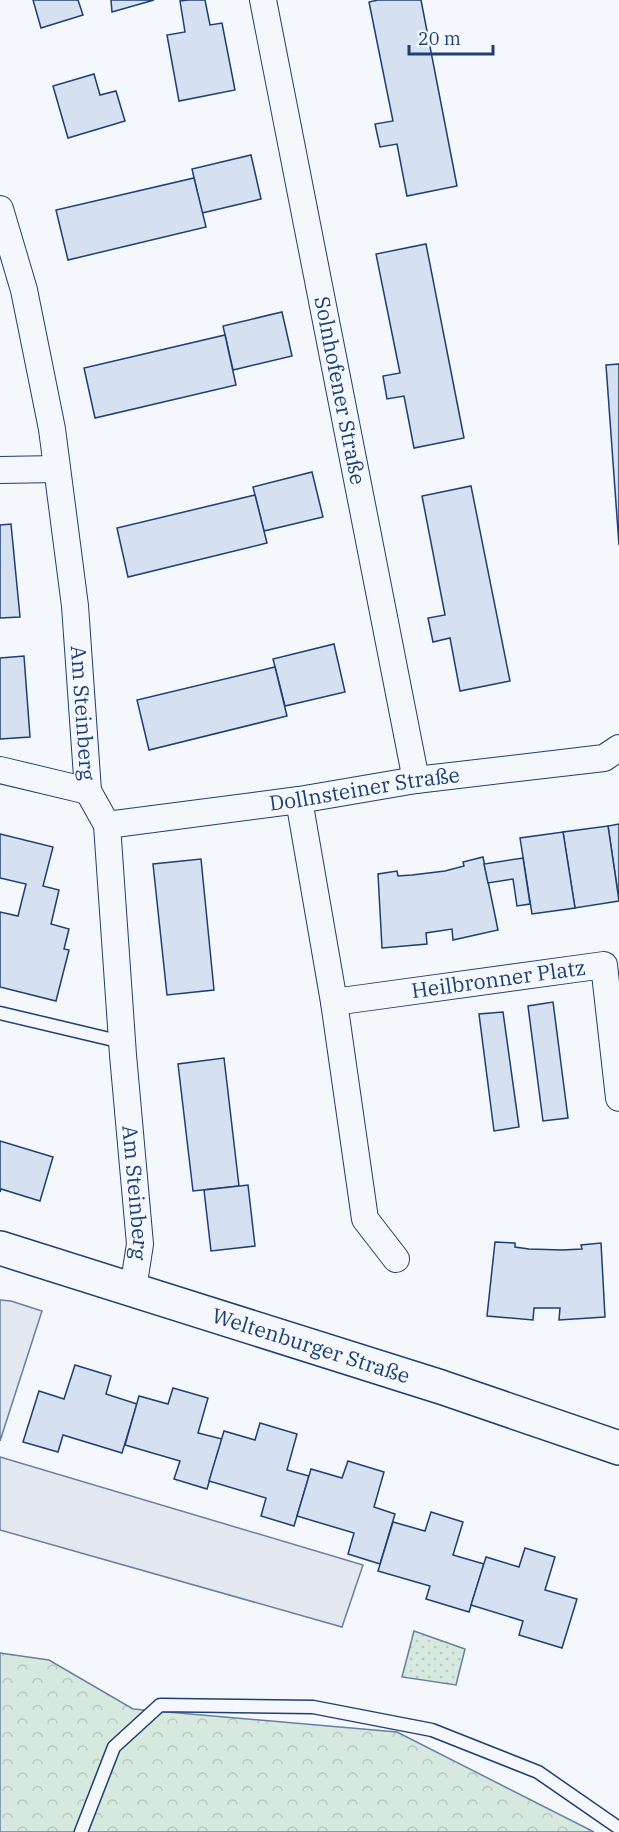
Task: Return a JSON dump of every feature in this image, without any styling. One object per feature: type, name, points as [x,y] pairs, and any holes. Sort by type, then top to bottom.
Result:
[{"type":"street","name":"Solnhofener Straße","points":[[263,0],[416,780]]},
{"type":"street","name":"Am Steinberg","points":[[0,209],[24,291],[52,429],[75,606],[88,791],[107,825],[122,1042],[140,1244],[133,1289]]},
{"type":"street","points":[[0,470],[57,469]]},
{"type":"street","name":"Dollnsteiner Straße","points":[[107,825],[299,800],[416,780],[604,758],[619,748]]},
{"type":"street","points":[[0,770],[88,791]]},
{"type":"street","points":[[299,800],[334,1002],[365,1219],[396,1259]]},
{"type":"street","name":"Heilbronner Platz","points":[[334,1002],[604,965],[619,1098]]},
{"type":"street","name":"Weltenburger Straße","points":[[0,1248],[441,1387],[619,1448]]},
{"type":"lane","points":[[0,1013],[122,1042]]},
{"type":"lane","points":[[81,1832],[114,1747],[160,1705],[313,1707],[432,1730],[538,1772],[619,1828]]},
{"type":"green space","points":[[414,1631],[465,1649],[456,1685],[402,1677]]},
{"type":"green space","points":[[0,1653],[49,1660],[133,1709],[397,1732],[594,1832],[0,1832]]},
{"type":"shaded area","points":[[0,1300],[11,1301],[42,1311],[0,1441]]},
{"type":"shaded area","points":[[0,1457],[363,1565],[342,1627],[0,1530]]},
{"type":"building","points":[[33,0],[78,0],[83,15],[41,28]]},
{"type":"building","points":[[111,0],[154,0],[112,12]]},
{"type":"building","points":[[205,0],[210,25],[222,23],[235,90],[179,101],[167,35],[185,32],[180,1]]},
{"type":"building","points":[[421,0],[457,186],[407,196],[397,144],[380,147],[375,124],[393,121],[369,2]]},
{"type":"building","points":[[94,74],[100,95],[116,91],[125,121],[68,138],[53,86]]},
{"type":"building","points":[[251,155],[261,199],[202,213],[192,169]]},
{"type":"building","points":[[194,178],[206,227],[68,260],[56,210]]},
{"type":"building","points":[[426,244],[464,438],[414,448],[404,396],[387,399],[383,376],[400,373],[376,254]]},
{"type":"building","points":[[282,312],[292,356],[233,370],[223,326]]},
{"type":"building","points":[[225,335],[236,385],[95,418],[84,368]]},
{"type":"building","points":[[619,364],[619,545],[606,365]]},
{"type":"building","points":[[312,472],[323,517],[264,531],[253,487]]},
{"type":"building","points":[[471,486],[510,681],[460,691],[450,638],[433,642],[428,618],[445,615],[422,496]]},
{"type":"building","points":[[255,495],[267,543],[128,577],[117,528]]},
{"type":"building","points":[[11,524],[20,617],[0,618],[0,525]]},
{"type":"building","points":[[334,644],[345,692],[285,706],[273,659]]},
{"type":"building","points":[[24,656],[30,737],[0,739],[0,658]]},
{"type":"building","points":[[275,667],[287,716],[149,750],[137,700]]},
{"type":"building","points":[[619,824],[619,900],[608,826]]},
{"type":"building","points":[[608,826],[619,901],[575,908],[563,832]]},
{"type":"building","points":[[563,832],[575,908],[532,914],[520,838]]},
{"type":"building","points":[[0,834],[53,847],[43,886],[59,890],[51,924],[69,929],[64,949],[69,950],[56,1001],[0,987],[0,912],[18,916],[26,884],[0,878]]},
{"type":"building","points":[[483,857],[498,930],[453,940],[452,929],[426,933],[427,944],[382,948],[378,874],[397,871],[398,876],[445,871],[464,866],[463,862]]},
{"type":"building","points":[[523,858],[530,904],[517,906],[513,879],[488,883],[484,864]]},
{"type":"building","points":[[201,859],[214,990],[167,995],[153,864]]},
{"type":"building","points":[[553,1002],[568,1118],[543,1121],[528,1006]]},
{"type":"building","points":[[503,1012],[519,1127],[494,1131],[479,1014]]},
{"type":"building","points":[[224,1058],[239,1186],[193,1191],[178,1064]]},
{"type":"building","points":[[0,1141],[53,1157],[40,1201],[1,1189],[0,1192]]},
{"type":"building","points":[[248,1185],[255,1246],[211,1251],[204,1190]]},
{"type":"building","points":[[495,1242],[515,1243],[515,1247],[529,1249],[562,1250],[582,1249],[581,1245],[601,1243],[605,1317],[559,1320],[560,1308],[534,1308],[533,1320],[487,1316]]},
{"type":"building","points":[[75,1365],[111,1376],[106,1394],[137,1404],[122,1453],[63,1435],[58,1452],[23,1442],[39,1391],[64,1399]]},
{"type":"building","points":[[173,1388],[208,1398],[198,1433],[222,1439],[207,1489],[174,1479],[180,1461],[125,1445],[139,1396],[168,1404]]},
{"type":"building","points":[[260,1423],[297,1434],[287,1470],[309,1476],[294,1526],[261,1516],[266,1498],[209,1481],[224,1431],[255,1440]]},
{"type":"building","points":[[348,1461],[384,1472],[374,1507],[395,1514],[380,1564],[348,1554],[354,1533],[297,1516],[311,1469],[342,1478]]},
{"type":"building","points":[[431,1512],[463,1522],[453,1555],[484,1564],[469,1612],[426,1599],[430,1586],[378,1571],[393,1522],[425,1531]]},
{"type":"building","points":[[525,1548],[555,1557],[545,1590],[577,1599],[562,1648],[519,1635],[523,1621],[471,1605],[486,1557],[519,1567]]}]
